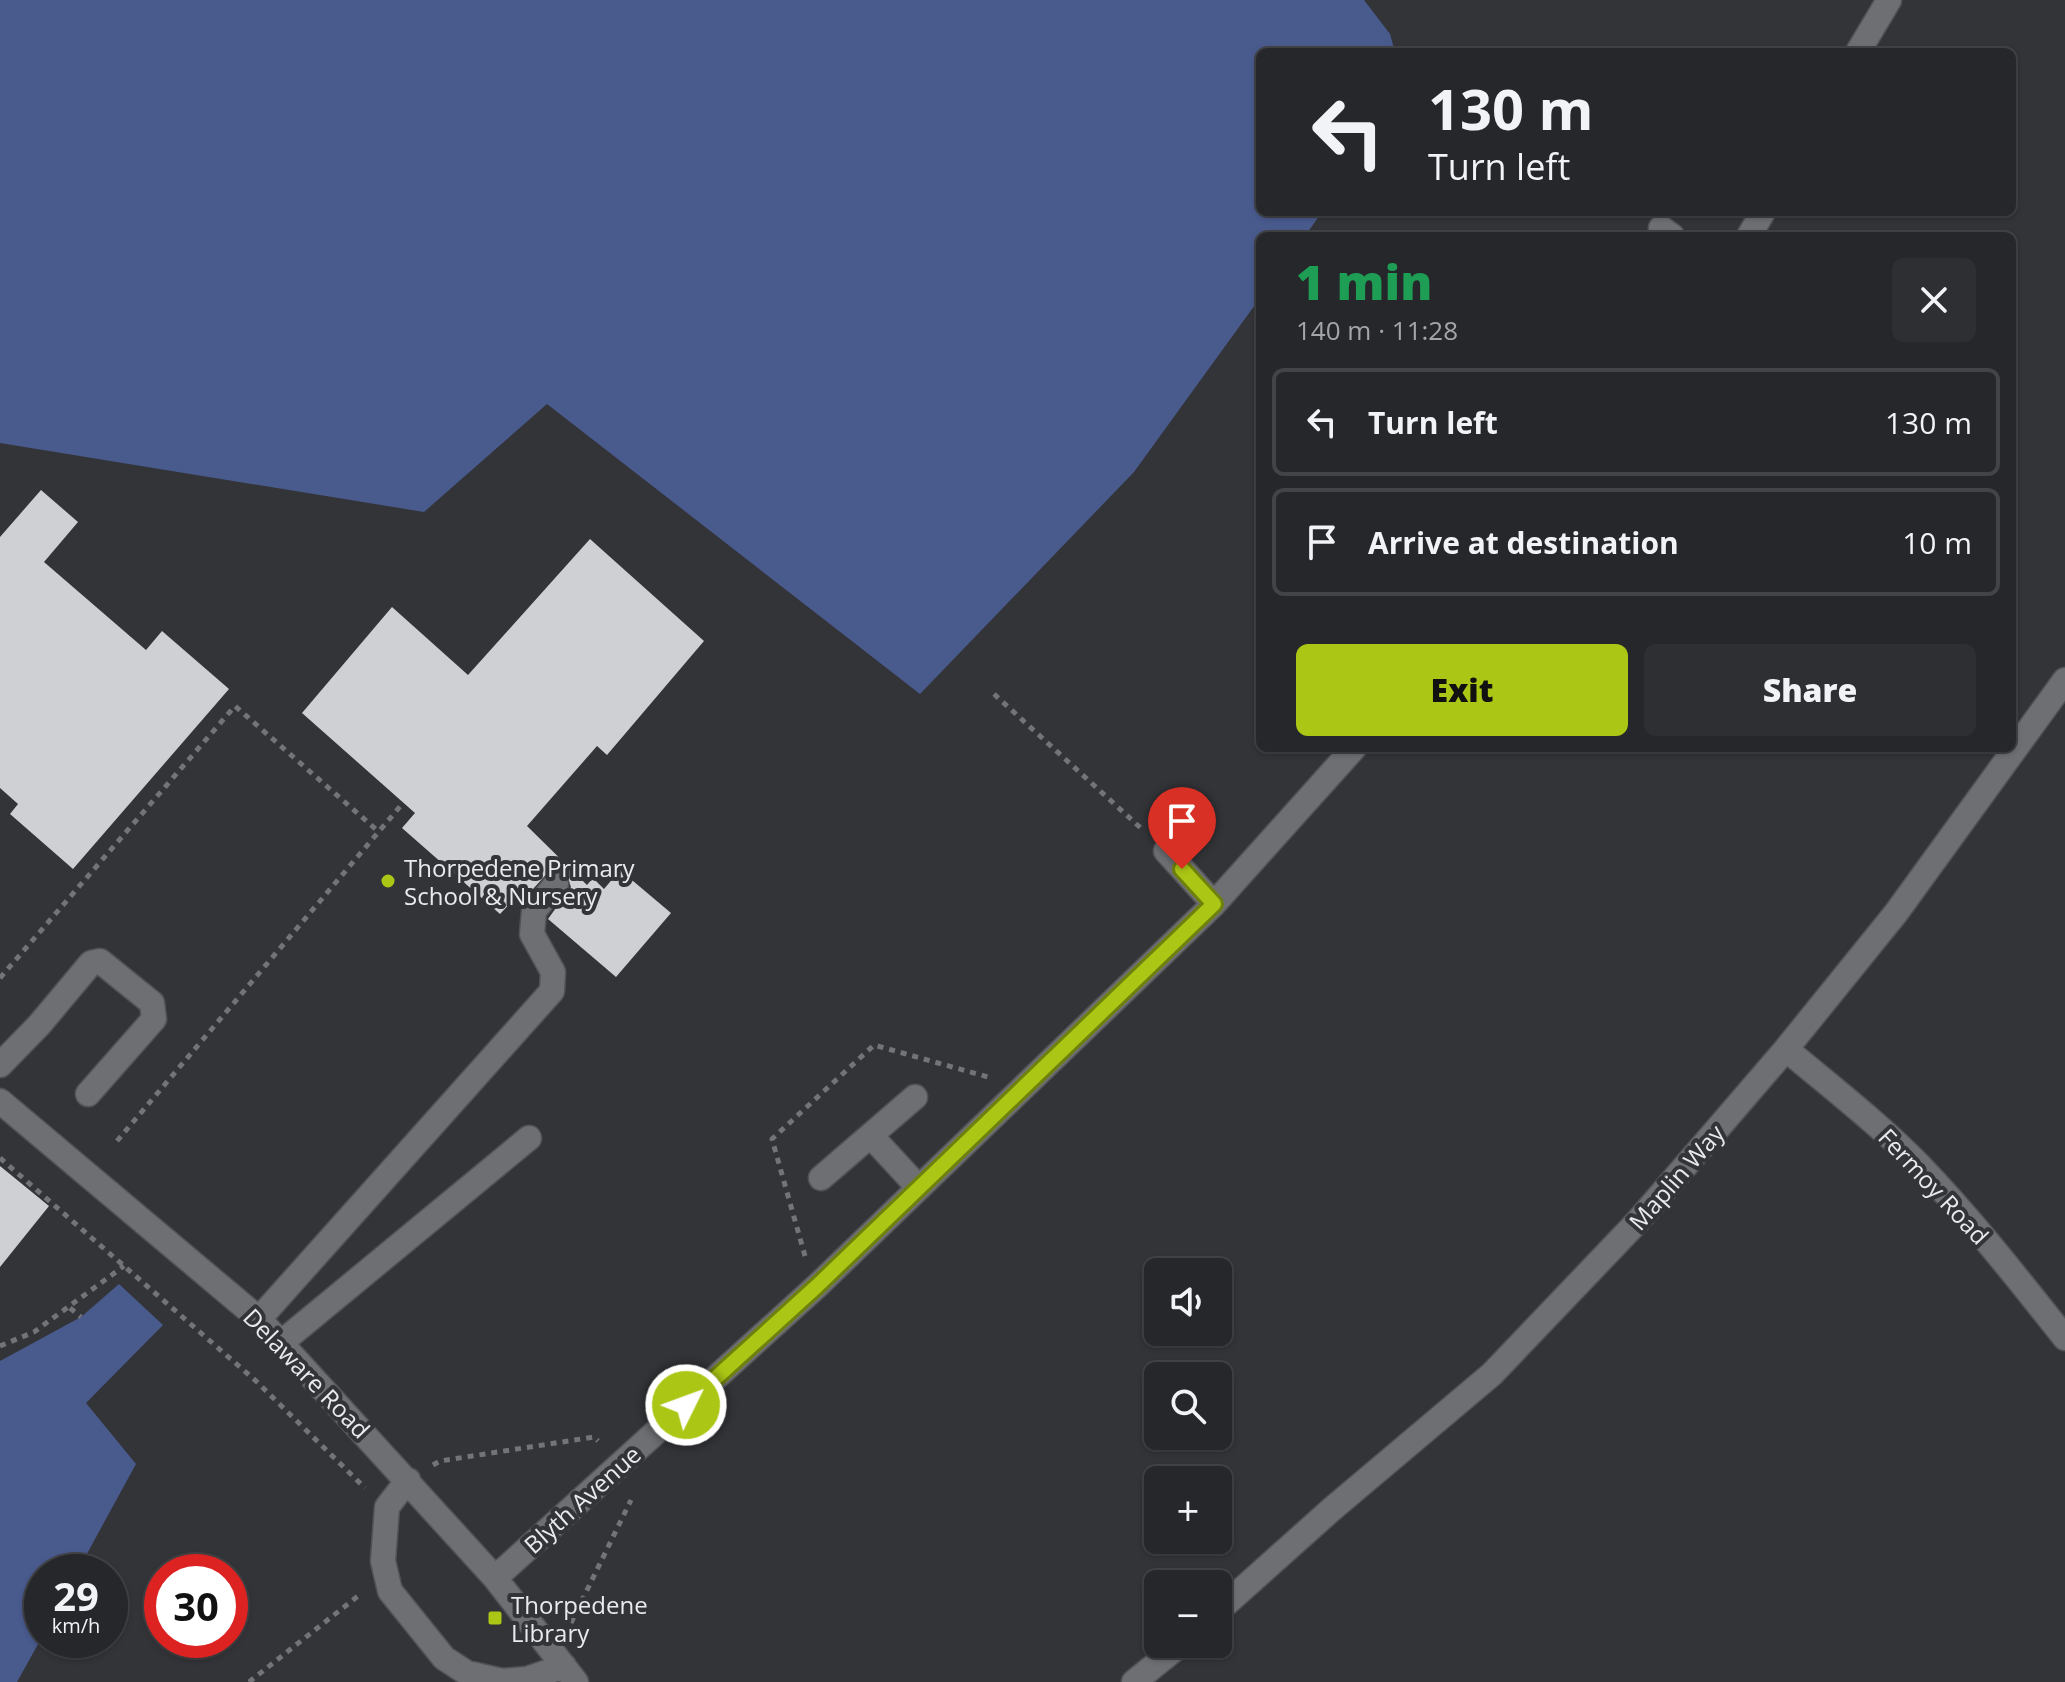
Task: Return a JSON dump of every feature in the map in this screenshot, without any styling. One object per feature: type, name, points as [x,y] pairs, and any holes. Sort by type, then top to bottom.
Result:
[{"type":"street","points":[[1860,48],[1889,0]]},
{"type":"street","name":"Maplin Way","points":[[2016,748],[2065,680]]},
{"type":"street","name":"Blyth Avenue","points":[[495,1578],[806,1297],[1214,904],[1350,752]]},
{"type":"street","name":"Maplin Way","points":[[1232,1598],[1492,1374],[1638,1221],[1786,1049],[1896,913],[2013,752]]},
{"type":"street","points":[[1166,851],[1214,904]]},
{"type":"street","points":[[259,1319],[552,991],[553,972],[532,934],[534,911],[556,884]]},
{"type":"street","points":[[0,1065],[32,1033],[91,963],[100,961],[152,1003],[154,1019],[88,1094]]},
{"type":"street","name":"Fermoy Road","points":[[1786,1049],[1868,1117],[1918,1164],[1975,1226],[2065,1338]]},
{"type":"street","points":[[821,1178],[915,1097]]},
{"type":"street","name":"Delaware Road","points":[[0,1101],[259,1319],[282,1342],[495,1578],[570,1674]]},
{"type":"street","points":[[871,1136],[919,1188]]},
{"type":"street","points":[[282,1342],[529,1138]]},
{"type":"street","points":[[408,1480],[387,1507],[383,1561],[390,1591],[444,1658],[467,1673],[502,1681],[570,1674]]},
{"type":"street","points":[[1134,1682],[1164,1658]]},
{"type":"path","points":[[994,694],[1166,851]]},
{"type":"path","points":[[0,978],[235,706],[379,832]]},
{"type":"path","points":[[117,1141],[403,803]]},
{"type":"path","points":[[0,1158],[256,1381],[387,1507]]},
{"type":"path","points":[[0,1346],[34,1332],[124,1266]]},
{"type":"path","points":[[70,1308],[81,1317]]},
{"type":"path","points":[[249,1682],[364,1591],[387,1580]]},
{"type":"shaded area","points":[[0,0],[1364,0],[1390,34],[1394,48],[1256,48],[1256,216],[1319,216],[1308,232],[1256,232],[1256,304],[1134,472],[920,694],[547,404],[424,512],[0,443]]},
{"type":"shaded area","points":[[119,1284],[163,1325],[86,1403],[136,1464],[87,1554],[24,1554],[24,1658],[30,1658],[17,1682],[0,1682],[0,1361],[81,1317]]},
{"type":"building","points":[[41,490],[78,522],[44,562],[146,650],[162,631],[229,689],[73,869],[10,814],[18,804],[0,788],[0,537]]},
{"type":"building","points":[[590,539],[704,641],[607,755],[597,746],[527,826],[587,885],[593,878],[604,889],[620,870],[671,913],[616,977],[548,919],[571,887],[566,873],[550,870],[525,898],[519,894],[500,914],[402,828],[415,813],[302,713],[392,607],[468,675]]},
{"type":"building","points":[[0,1166],[49,1206],[0,1267]]},
{"type":"place","name":"Thorpedene Primary School & Nursery","points":[[388,881]]},
{"type":"place","name":"Thorpedene Library","points":[[495,1618]]},
{"type":"route","points":[[686,1405],[817,1286],[1214,904],[1182,869]]}]
